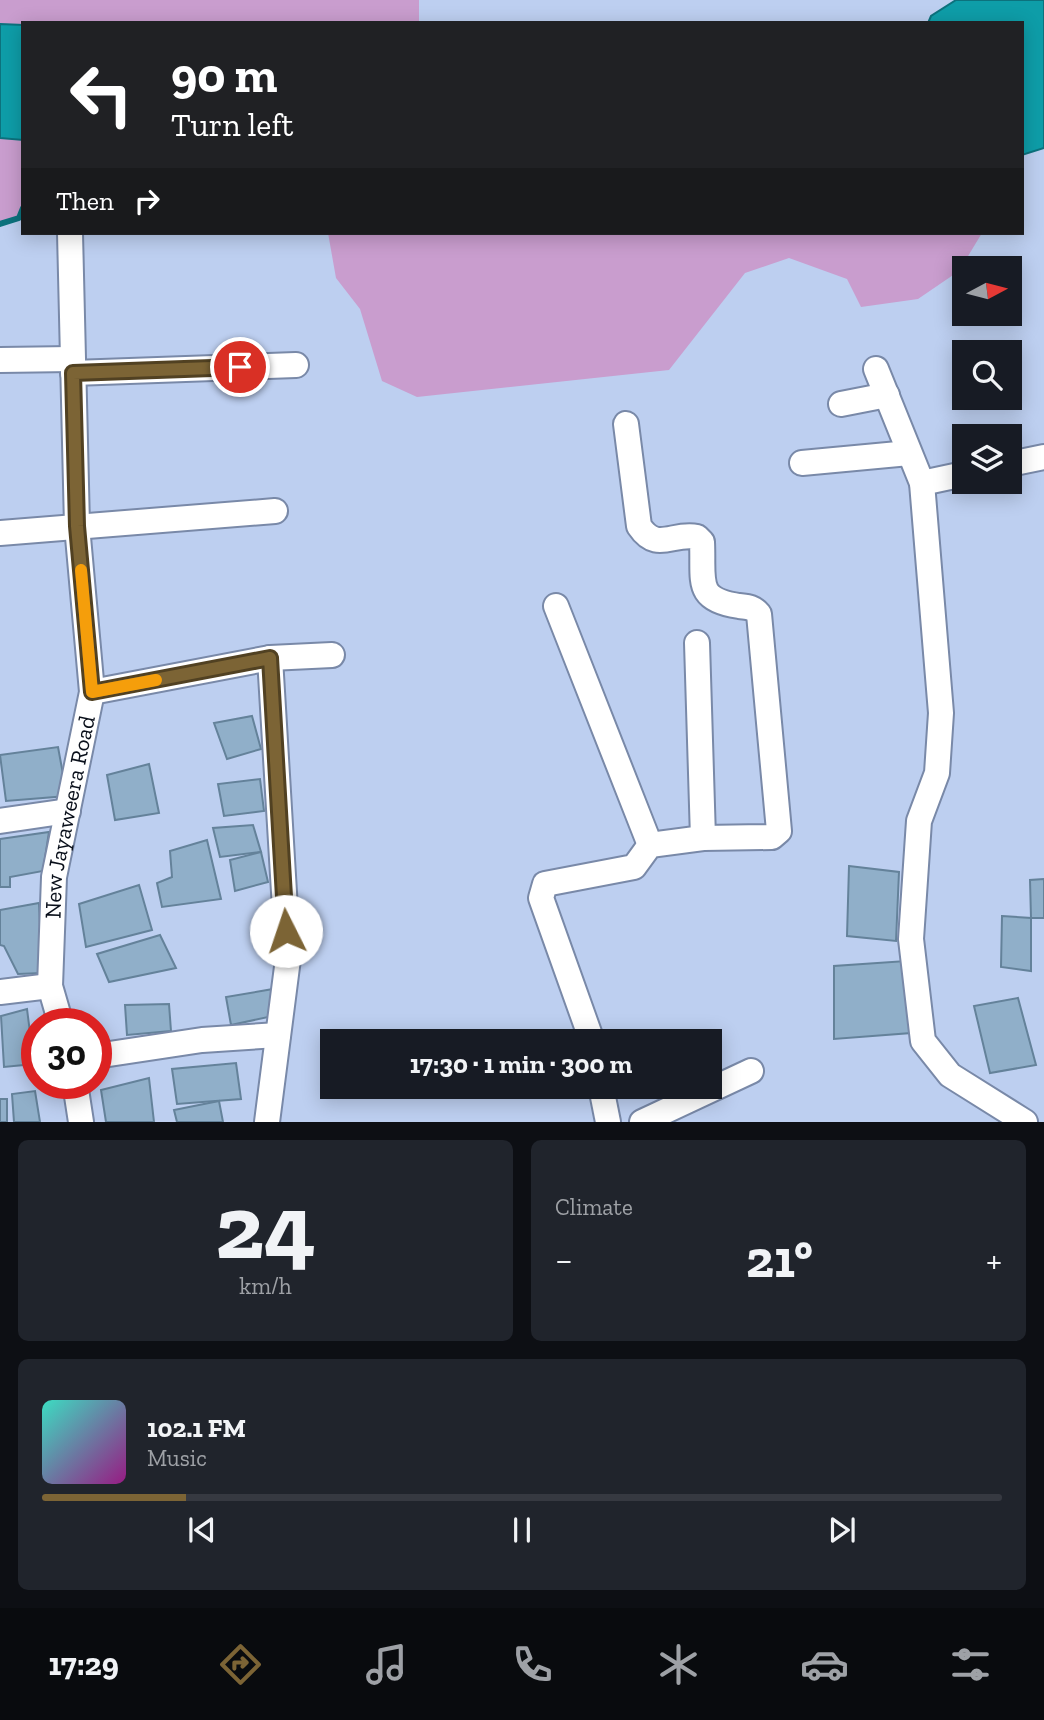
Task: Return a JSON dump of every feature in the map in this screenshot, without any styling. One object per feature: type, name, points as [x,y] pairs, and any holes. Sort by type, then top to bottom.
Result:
[{"type":"street","name":"New Jayaweera Road","points":[[56,1008],[50,986],[54,877],[92,692],[77,526],[70,235]]},
{"type":"street","points":[[0,360],[73,366],[296,365]]},
{"type":"street","points":[[876,369],[922,483],[941,713],[937,773],[919,821],[911,939],[923,1041],[950,1075],[1026,1122]]},
{"type":"street","points":[[841,404],[887,395]]},
{"type":"street","points":[[588,1029],[541,898],[545,884],[634,867],[650,845],[703,838],[772,837],[779,831],[759,614],[750,607],[716,603],[708,596],[702,542],[697,537],[656,541],[646,536],[639,526],[626,424]]},
{"type":"street","points":[[802,463],[909,453]]},
{"type":"street","points":[[1022,462],[1044,457]]},
{"type":"street","points":[[922,483],[952,477]]},
{"type":"street","points":[[0,533],[275,511]]},
{"type":"street","points":[[556,606],[650,845]]},
{"type":"street","points":[[697,643],[703,838]]},
{"type":"street","points":[[92,692],[270,658],[332,655]]},
{"type":"street","points":[[267,1122],[288,959],[270,658]]},
{"type":"street","points":[[0,821],[68,811]]},
{"type":"street","points":[[0,992],[50,986]]},
{"type":"street","points":[[112,1054],[202,1040],[278,1035]]},
{"type":"street","points":[[642,1122],[751,1071]]},
{"type":"street","points":[[77,1099],[81,1122]]},
{"type":"street","points":[[603,1099],[608,1122]]},
{"type":"shaded area","points":[[0,0],[419,0],[419,21],[21,21],[21,25],[0,24]]},
{"type":"shaded area","points":[[956,0],[1044,0],[1044,148],[1024,154],[1024,21],[929,21],[931,16]]},
{"type":"shaded area","points":[[0,24],[21,25],[21,140],[0,138]]},
{"type":"shaded area","points":[[0,138],[21,140],[21,213],[19,218],[0,224]]},
{"type":"shaded area","points":[[328,235],[981,235],[968,256],[952,256],[952,276],[918,299],[861,307],[847,279],[789,258],[745,273],[669,370],[417,397],[382,381],[360,309],[336,278]]},
{"type":"building","points":[[252,716],[261,749],[227,759],[214,723]]},
{"type":"building","points":[[58,747],[67,796],[6,801],[0,755]]},
{"type":"building","points":[[149,764],[159,813],[115,820],[107,775]]},
{"type":"building","points":[[260,779],[264,811],[224,816],[218,784]]},
{"type":"building","points":[[253,825],[261,852],[220,857],[213,828]]},
{"type":"building","points":[[49,832],[43,871],[10,877],[10,887],[0,887],[0,839]]},
{"type":"building","points":[[207,840],[221,899],[162,907],[157,883],[172,877],[170,851]]},
{"type":"building","points":[[261,852],[268,882],[235,891],[230,860]]},
{"type":"building","points":[[849,866],[899,872],[896,941],[847,936]]},
{"type":"building","points":[[1044,879],[1044,918],[1031,918],[1030,880]]},
{"type":"building","points":[[139,885],[152,930],[86,947],[79,904]]},
{"type":"building","points":[[39,903],[42,973],[18,974],[4,946],[0,945],[0,910]]},
{"type":"building","points":[[1002,916],[1031,918],[1031,971],[1001,967]]},
{"type":"building","points":[[160,935],[176,968],[109,982],[97,954]]},
{"type":"building","points":[[906,961],[911,1033],[834,1039],[834,966]]},
{"type":"building","points":[[273,989],[273,1016],[231,1025],[226,997]]},
{"type":"building","points":[[1018,998],[1036,1065],[990,1073],[974,1006]]},
{"type":"building","points":[[169,1004],[171,1031],[127,1035],[125,1005]]},
{"type":"building","points":[[21,1011],[21,1065],[4,1067],[1,1016]]},
{"type":"building","points":[[236,1063],[241,1099],[177,1104],[172,1069]]},
{"type":"building","points":[[149,1078],[154,1122],[106,1122],[102,1099],[112,1099],[112,1087]]},
{"type":"building","points":[[21,1093],[21,1099],[36,1099],[40,1122],[14,1122],[12,1094]]},
{"type":"building","points":[[0,1099],[7,1099],[7,1122],[0,1122]]},
{"type":"building","points":[[219,1101],[223,1122],[177,1122],[174,1110]]},
{"type":"waterway","points":[[0,224],[19,218],[21,213]]},
{"type":"slow traffic","points":[[81,570],[92,692],[156,680]]},
{"type":"route","points":[[240,367],[73,373],[77,526],[92,692],[270,658],[286,931]]}]
